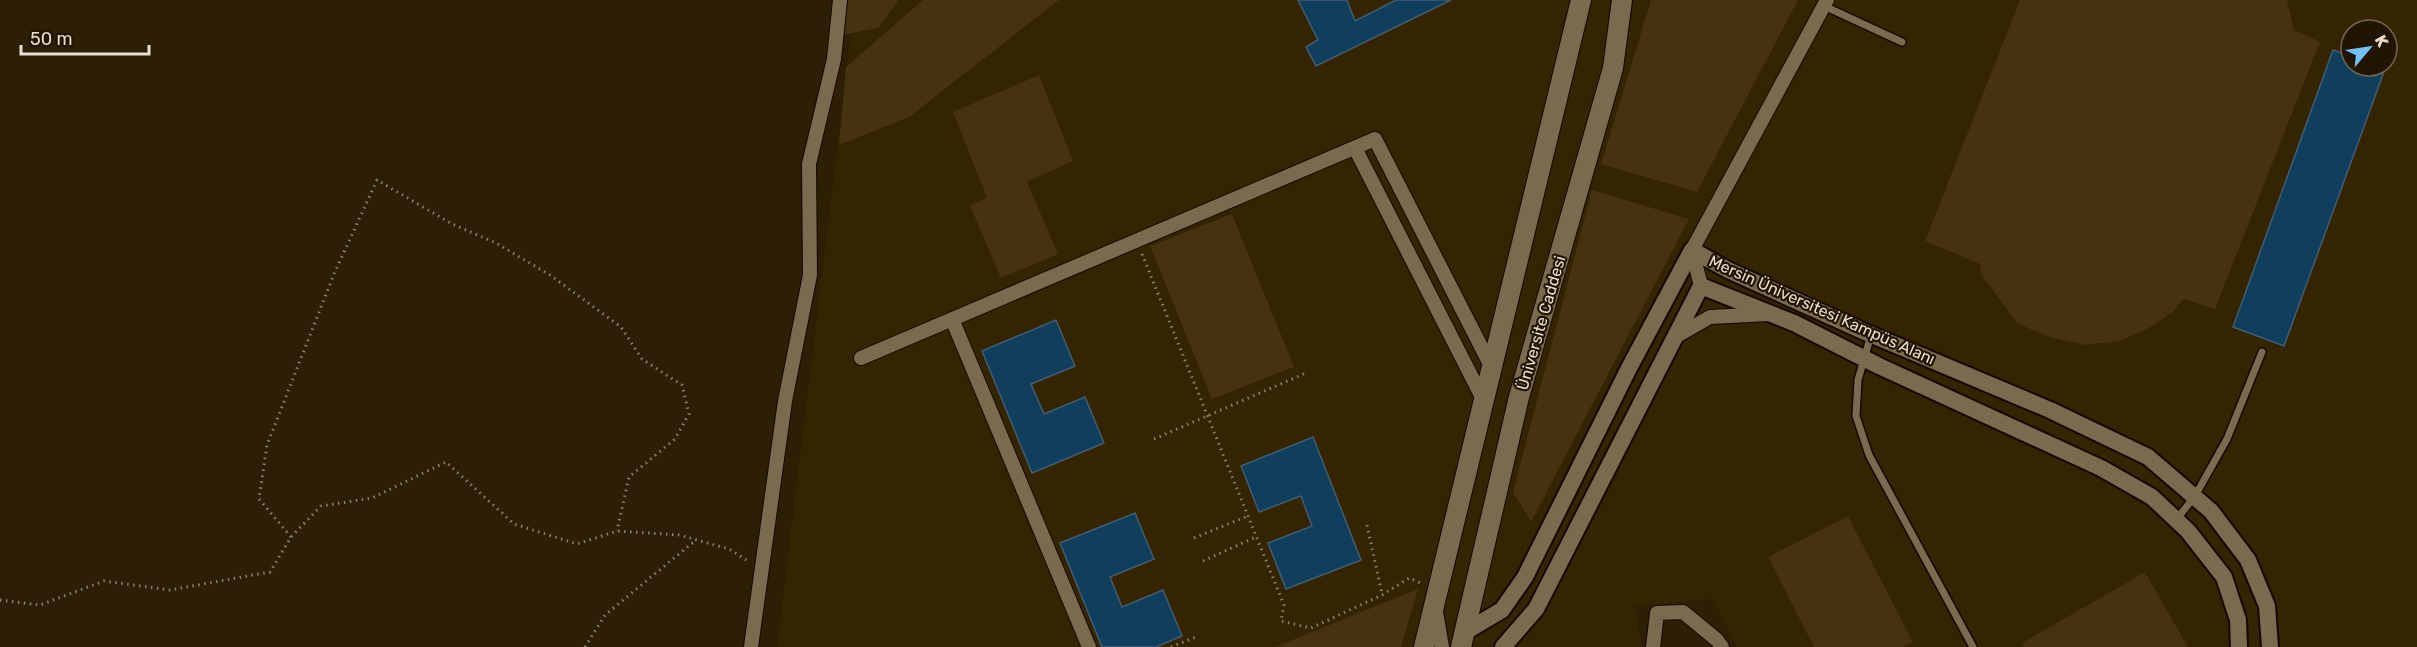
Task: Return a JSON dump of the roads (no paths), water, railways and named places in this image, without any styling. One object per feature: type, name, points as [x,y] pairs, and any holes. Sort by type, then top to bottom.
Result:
[{"type":"main road","points":[[1446,644],[1437,595],[1581,0]]},
{"type":"main road","name":"Üniversite Caddesi","points":[[1446,644],[1614,68],[1622,0]]},
{"type":"street","points":[[752,647],[785,401],[810,275],[809,164],[834,59],[840,0]]},
{"type":"street","points":[[1701,286],[1692,250],[1825,3]]},
{"type":"street","points":[[861,358],[1137,241],[1234,197],[1375,139],[1493,370]]},
{"type":"street","points":[[1355,148],[1484,401]]},
{"type":"street","name":"Mersin Üniversitesi Kampüs Alanı","points":[[1446,644],[1502,610],[1525,577],[1629,368],[1692,250],[1728,270],[1871,335],[2050,410],[2148,456],[2211,511],[2248,560],[2259,580],[2267,606],[2270,647]]},
{"type":"street","name":"Mersin Üniversitesi Kampüs Alanı","points":[[1503,647],[1536,609],[1701,286],[1771,314],[2101,468],[2152,496],[2176,520],[2224,577],[2238,620],[2239,647]]},
{"type":"street","points":[[1675,337],[1710,317],[1771,314]]},
{"type":"street","points":[[952,319],[1089,647]]},
{"type":"street","points":[[1653,647],[1657,613],[1683,612],[1717,640],[1722,647]]},
{"type":"lane","points":[[1825,3],[1902,42]]},
{"type":"lane","points":[[1871,335],[1866,359],[1858,380],[1856,416],[1869,455],[1973,647]]},
{"type":"lane","points":[[2176,520],[2195,496],[2227,439],[2262,352]]}]
